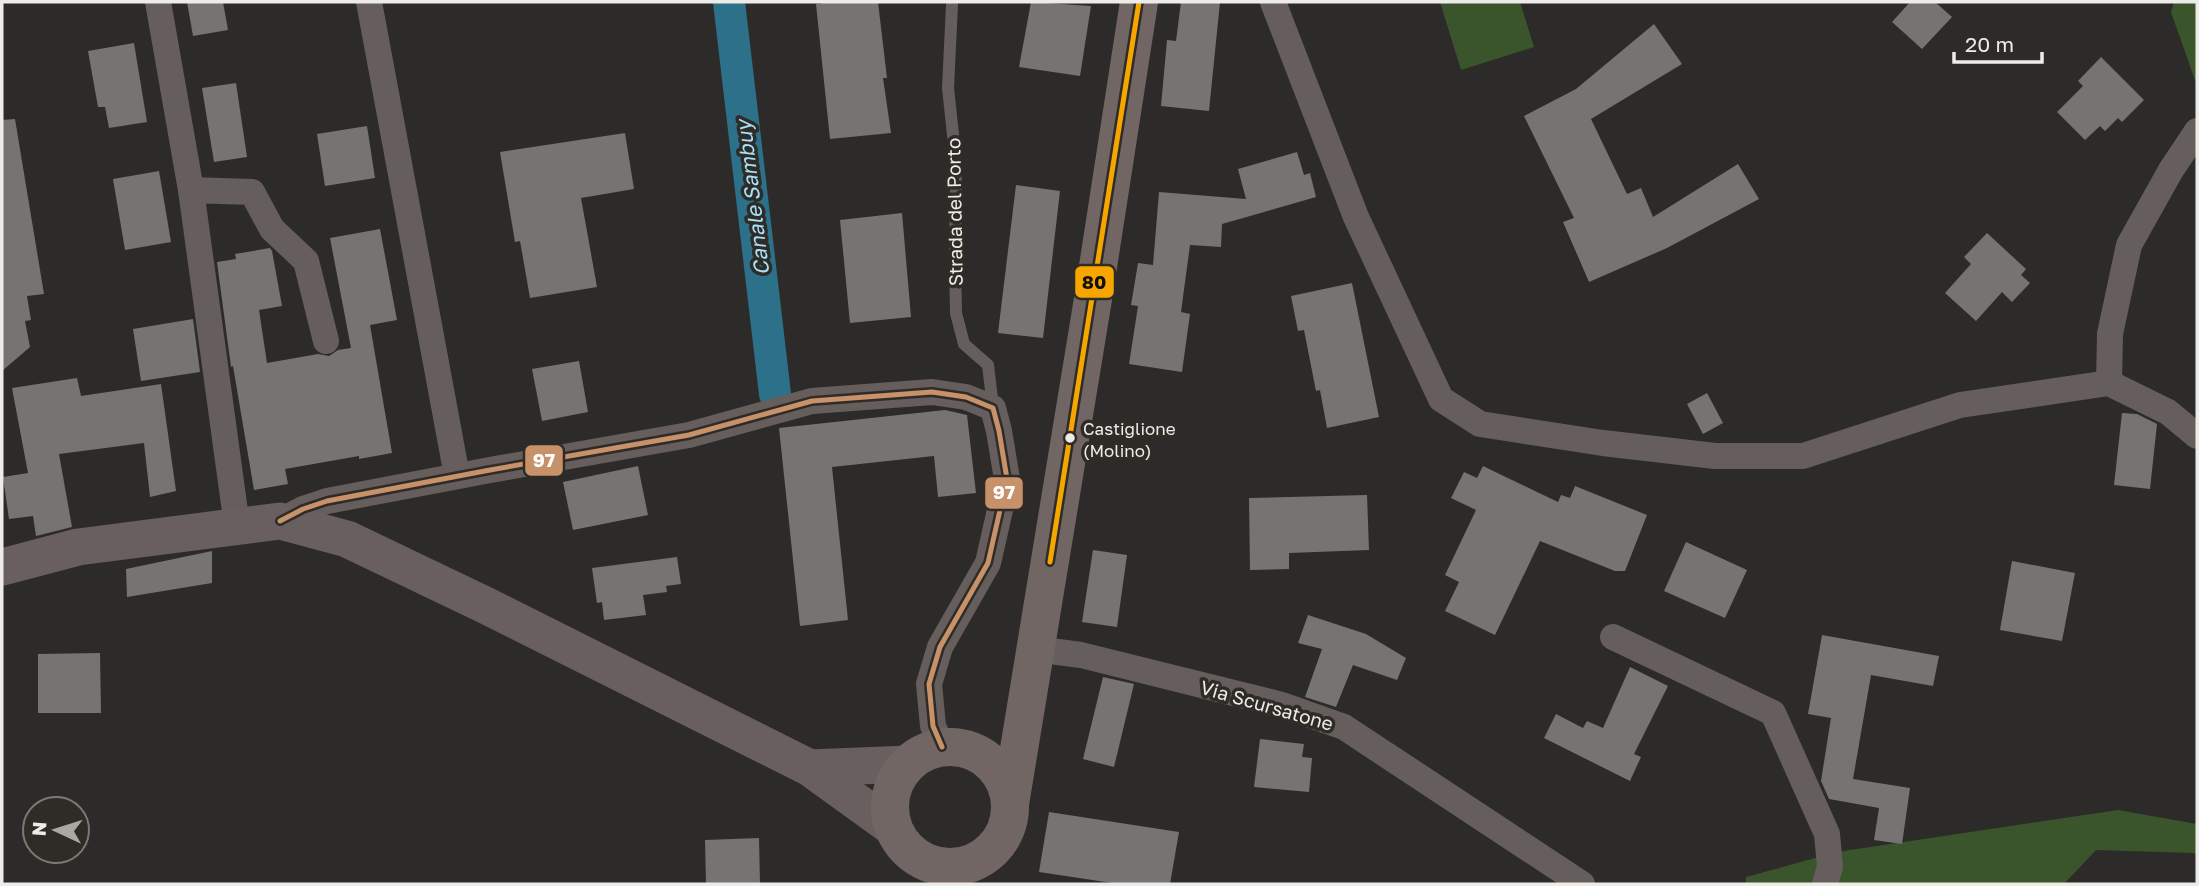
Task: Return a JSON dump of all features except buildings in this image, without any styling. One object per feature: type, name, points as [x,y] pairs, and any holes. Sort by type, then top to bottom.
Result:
[{"type":"main road","points":[[1010,804],[1006,784],[996,768],[981,755],[961,748],[942,747],[923,753],[897,777],[891,793],[890,811],[893,828],[903,845],[940,875],[954,867],[972,863],[987,869],[1008,822],[1139,2]]},
{"type":"main road","points":[[2,567],[78,547],[280,521],[347,539],[810,768],[893,828]]},
{"type":"main road","points":[[981,755],[1013,711],[1032,667]]},
{"type":"main road","points":[[810,768],[908,764]]},
{"type":"street","points":[[158,2],[191,190],[237,526]]},
{"type":"street","points":[[369,2],[457,476]]},
{"type":"street","points":[[1273,2],[1356,217],[1441,399],[1479,424],[1603,443],[1715,456],[1803,456],[1960,405],[2109,383],[2168,412],[2197,436]]},
{"type":"street","points":[[2109,383],[2110,334],[2129,245],[2171,170],[2197,131]]},
{"type":"street","points":[[191,190],[252,192],[272,229],[306,261],[326,341]]},
{"type":"street","points":[[280,521],[327,501],[689,435],[812,401],[932,392],[966,397],[993,408]]},
{"type":"street","name":"Strada del Porto","points":[[942,747],[933,726],[929,684],[940,647],[988,563],[1007,479],[993,408]]},
{"type":"street","points":[[1613,637],[1773,713],[1827,834],[1830,867],[1825,884]]},
{"type":"street","name":"Via Scursatone","points":[[1032,667],[1081,655],[1282,705],[1344,727],[1582,884]]},
{"type":"lane","name":"Strada del Porto","points":[[952,5],[948,88],[956,185],[957,313],[964,344],[988,365],[993,408]]},
{"type":"green space","points":[[1440,2],[1520,2],[1534,47],[1461,70]]},
{"type":"green space","points":[[2174,2],[2197,2],[2197,86],[2171,12]]},
{"type":"green space","points":[[2118,810],[2197,824],[2197,855],[2096,850],[2064,884],[1746,884],[1746,877],[1837,852]]},
{"type":"waterway","name":"Canale Sambuy","points":[[729,2],[775,394]]},
{"type":"transit line","name":"80","points":[[1050,562],[1139,2]]},
{"type":"transit line","name":"97","points":[[280,521],[327,501],[689,435],[812,401],[932,392],[966,397],[993,408],[1007,479],[988,563],[940,647],[929,684],[933,726],[942,747]]},
{"type":"place","name":"Castiglione (Molino)","points":[[1070,438]]}]
